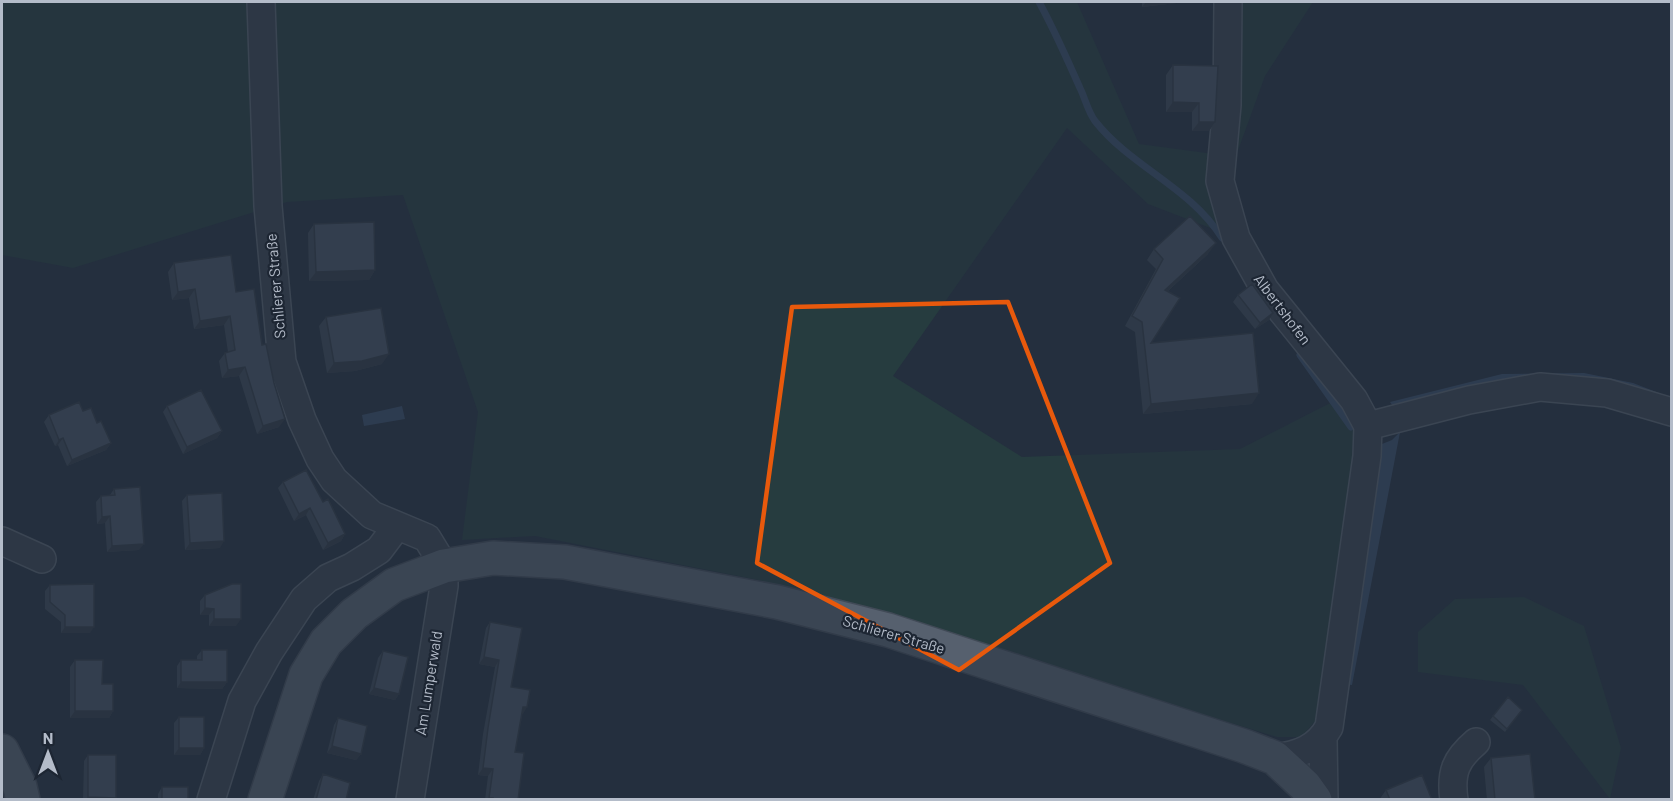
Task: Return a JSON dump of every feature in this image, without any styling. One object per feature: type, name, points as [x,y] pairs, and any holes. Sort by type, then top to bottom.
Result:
[{"type":"main road","name":"Schlierer Straße","points":[[265,800],[306,675],[326,642],[354,614],[394,585],[444,566],[493,558],[564,562],[777,602],[888,630],[1275,758],[1305,786],[1315,800]]},
{"type":"main road","points":[[2,751],[20,787],[23,800]]},
{"type":"street","name":"Schlierer Straße","points":[[261,2],[268,206],[282,362],[302,420],[320,459],[334,480],[372,515],[427,538],[444,566]]},
{"type":"street","name":"Albertshofen","points":[[1228,2],[1227,105],[1220,181],[1236,238],[1265,290],[1354,400],[1368,426]]},
{"type":"street","points":[[1275,758],[1297,755],[1312,747],[1323,738],[1329,727],[1367,456],[1368,426],[1469,400],[1540,387],[1607,393],[1671,411]]},
{"type":"street","points":[[211,800],[242,701],[269,652],[304,599],[328,578],[352,567],[379,550],[397,526]]},
{"type":"street","points":[[2,542],[42,559]]},
{"type":"street","name":"Am Lumperwald","points":[[410,800],[444,586],[444,566]]},
{"type":"street","points":[[1323,738],[1324,800]]},
{"type":"street","points":[[1455,800],[1454,773],[1461,754],[1476,742]]},
{"type":"highlighted area","points":[[1008,302],[1110,563],[959,670],[757,563],[792,307]]},
{"type":"green space","points":[[2,2],[1077,2],[1139,144],[1214,154],[1226,234],[1148,204],[1067,128],[893,376],[1022,457],[1240,449],[1340,398],[1350,414],[1360,448],[1322,714],[1301,737],[1277,737],[758,580],[535,536],[462,540],[478,412],[403,195],[287,202],[73,268],[2,255]]},
{"type":"green space","points":[[1239,2],[1313,2],[1265,76],[1236,156]]},
{"type":"green space","points":[[1524,597],[1584,626],[1621,748],[1610,799],[1523,685],[1418,672],[1418,632],[1455,599]]},
{"type":"water","points":[[1584,373],[1633,383],[1664,395],[1661,402],[1590,384],[1397,412],[1390,402],[1502,374]]},
{"type":"water","points":[[402,406],[405,419],[364,426],[362,415]]},
{"type":"water","points":[[1400,432],[1352,685],[1342,684],[1376,470],[1382,444],[1392,440]]},
{"type":"building","points":[[1173,65],[1218,66],[1215,122],[1199,122],[1199,103],[1173,102]]},
{"type":"building","points":[[1190,216],[1216,243],[1165,290],[1180,298],[1151,343],[1253,333],[1259,393],[1151,404],[1142,322],[1132,316],[1163,259],[1154,249]]},
{"type":"building","points":[[374,222],[375,270],[316,272],[314,224]]},
{"type":"building","points":[[231,255],[236,292],[254,289],[262,345],[266,344],[274,383],[285,419],[263,426],[245,367],[228,370],[225,353],[235,350],[230,316],[200,321],[195,289],[178,292],[174,263]]},
{"type":"building","points":[[1252,284],[1273,313],[1260,323],[1238,295]]},
{"type":"building","points":[[381,308],[389,354],[362,361],[334,363],[326,317]]},
{"type":"building","points":[[201,390],[222,431],[187,447],[167,406]]},
{"type":"building","points":[[79,402],[83,411],[91,408],[97,423],[101,421],[111,443],[72,460],[63,438],[59,440],[49,415]]},
{"type":"building","points":[[306,470],[323,502],[328,499],[345,534],[328,543],[310,508],[299,514],[283,482]]},
{"type":"building","points":[[140,487],[144,544],[112,546],[110,516],[102,517],[101,496],[115,495],[114,489]]},
{"type":"building","points":[[222,493],[224,541],[190,543],[187,495]]},
{"type":"building","points":[[94,584],[94,627],[65,627],[65,615],[50,602],[50,585]]},
{"type":"building","points":[[232,584],[241,584],[241,619],[214,619],[214,609],[205,608],[205,595]]},
{"type":"building","points":[[490,622],[522,628],[511,687],[530,690],[527,707],[523,707],[515,752],[524,753],[518,800],[489,798],[493,769],[483,768],[499,660],[484,657]]},
{"type":"building","points":[[202,650],[227,650],[227,682],[181,682],[181,660],[202,660]]},
{"type":"building","points":[[383,651],[408,657],[399,694],[374,688]]},
{"type":"building","points":[[75,660],[103,660],[102,684],[113,684],[113,711],[75,711]]},
{"type":"building","points":[[1508,697],[1522,710],[1507,729],[1493,716]]},
{"type":"building","points":[[179,717],[204,717],[204,748],[179,748]]},
{"type":"building","points":[[338,718],[367,726],[361,754],[332,746]]},
{"type":"building","points":[[1530,754],[1535,800],[1495,800],[1491,758]]},
{"type":"building","points":[[88,755],[116,755],[116,798],[88,797]]},
{"type":"building","points":[[323,774],[350,783],[346,800],[316,800]]},
{"type":"building","points":[[1422,775],[1432,800],[1390,800],[1386,790]]},
{"type":"building","points":[[162,787],[188,787],[188,800],[162,800]]},
{"type":"waterway","points":[[1039,2],[1095,121],[1126,152],[1194,205],[1222,238]]},
{"type":"waterway","points":[[1300,355],[1351,427]]}]
